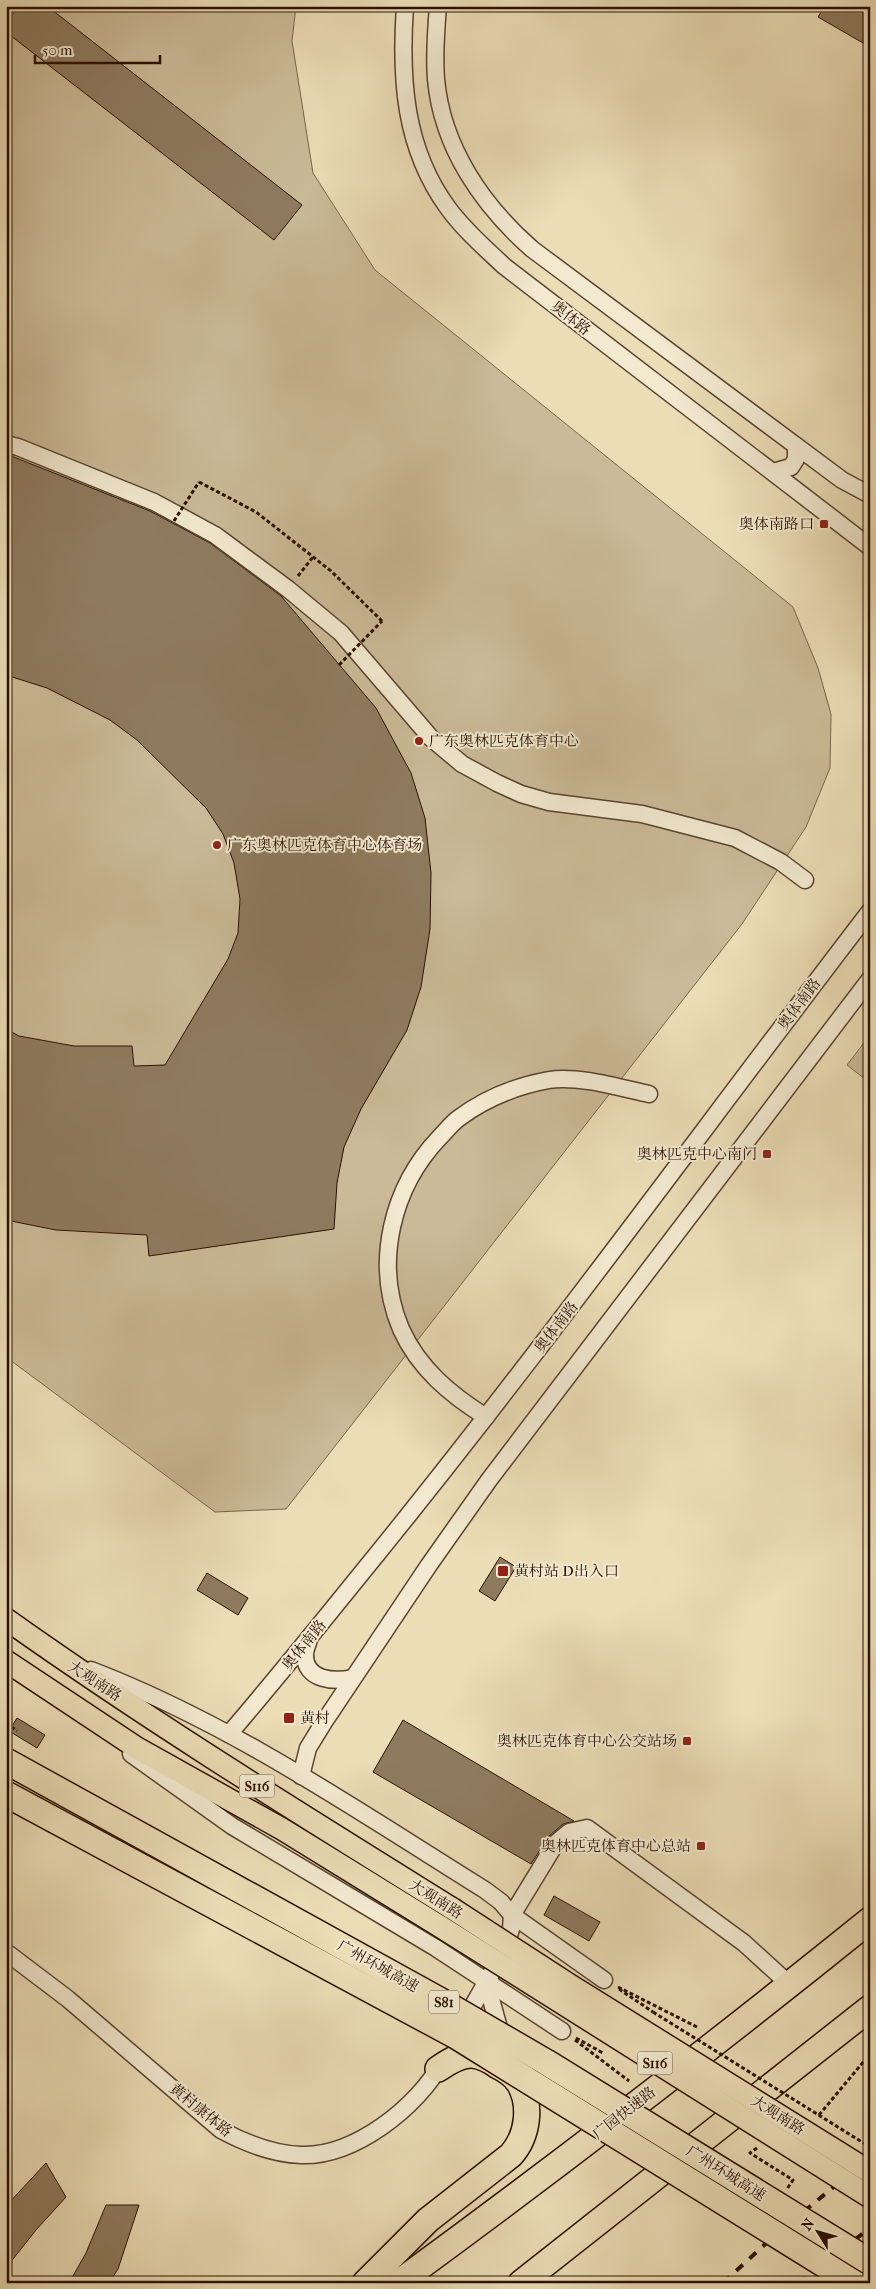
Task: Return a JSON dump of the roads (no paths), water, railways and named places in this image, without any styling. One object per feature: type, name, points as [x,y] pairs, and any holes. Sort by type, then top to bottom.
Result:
[{"type":"highway","points":[[12,1740],[69,1783],[388,1970]]},
{"type":"highway","name":"广州环城高速","points":[[6,1761],[388,1970],[546,2062],[870,2262]]},
{"type":"highway","name":"广州环城高速","points":[[6,1794],[416,2013],[854,2283]]},
{"type":"highway","points":[[6,1809],[396,2004],[505,2068],[518,2082],[524,2094],[526,2111],[524,2134],[519,2146],[498,2166],[428,2220],[364,2283]]},
{"type":"highway","name":"广园快速路","points":[[398,2283],[508,2202],[870,1920]]},
{"type":"highway","points":[[521,2283],[870,2008]]},
{"type":"highway","points":[[438,2069],[450,2061],[472,2055],[505,2068]]},
{"type":"main road","name":"大观南路","points":[[6,1620],[63,1660],[298,1813],[870,2172]]},
{"type":"main road","name":"大观南路","points":[[6,1661],[137,1748],[282,1829],[870,2197]]},
{"type":"street","name":"奥体路","points":[[405,6],[404,63],[407,114],[422,159],[448,207],[464,227],[504,266],[870,547]]},
{"type":"street","points":[[438,6],[435,52],[439,103],[466,172],[492,210],[508,228],[532,248],[842,480],[870,495]]},
{"type":"street","points":[[6,444],[18,447],[154,502],[215,535],[288,588],[341,633],[431,738],[469,768],[521,794],[549,802],[642,814],[735,838],[781,862],[804,880]]},
{"type":"street","points":[[773,472],[791,467],[796,458],[796,446]]},
{"type":"street","name":"奥体南路","points":[[228,1734],[310,1637],[486,1417],[870,911]]},
{"type":"street","points":[[301,1776],[308,1748],[429,1564],[489,1480],[870,980]]},
{"type":"street","points":[[486,1417],[455,1397],[432,1376],[401,1329],[388,1275],[388,1246],[394,1214],[409,1180],[429,1149],[457,1119],[486,1100],[517,1088],[551,1080],[560,1080],[594,1082],[650,1094]]},
{"type":"street","points":[[310,1637],[305,1655],[308,1668],[315,1675],[327,1679],[353,1678]]},
{"type":"street","points":[[63,1660],[118,1681],[228,1734],[301,1776],[485,1890],[501,1902],[512,1914],[604,1980]]},
{"type":"street","points":[[6,1678],[19,1677],[52,1691],[115,1742],[232,1826],[436,1948],[562,2031]]},
{"type":"street","points":[[512,1914],[556,1842],[569,1832],[587,1828],[744,1943],[790,1984]]},
{"type":"street","name":"黄村康体路","points":[[6,1952],[68,1999],[221,2130],[244,2142],[269,2150],[301,2155],[331,2152],[354,2142],[409,2106],[438,2069],[504,1951],[511,1929],[512,1914]]},
{"type":"street","points":[[486,1981],[505,2068]]},
{"type":"railway","points":[[723,2283],[773,2237],[870,2157]]},
{"type":"railway","points":[[798,2283],[870,2228]]},
{"type":"railway","points":[[820,2283],[870,2244]]},
{"type":"railway","points":[[840,2283],[870,2260]]},
{"type":"place","name":"奥体南路口","points":[[824,524]]},
{"type":"place","name":"广东奥林匹克体育中心","points":[[419,741]]},
{"type":"place","name":"广东奥林匹克体育中心体育场","points":[[217,845]]},
{"type":"place","name":"奥林匹克中心南门","points":[[767,1154]]},
{"type":"place","name":"黄村站 D出入口","points":[[503,1571]]},
{"type":"place","name":"黄村","points":[[289,1718]]},
{"type":"place","name":"奥林匹克体育中心公交站场","points":[[687,1741]]},
{"type":"place","name":"奥林匹克体育中心总站","points":[[701,1846]]}]
